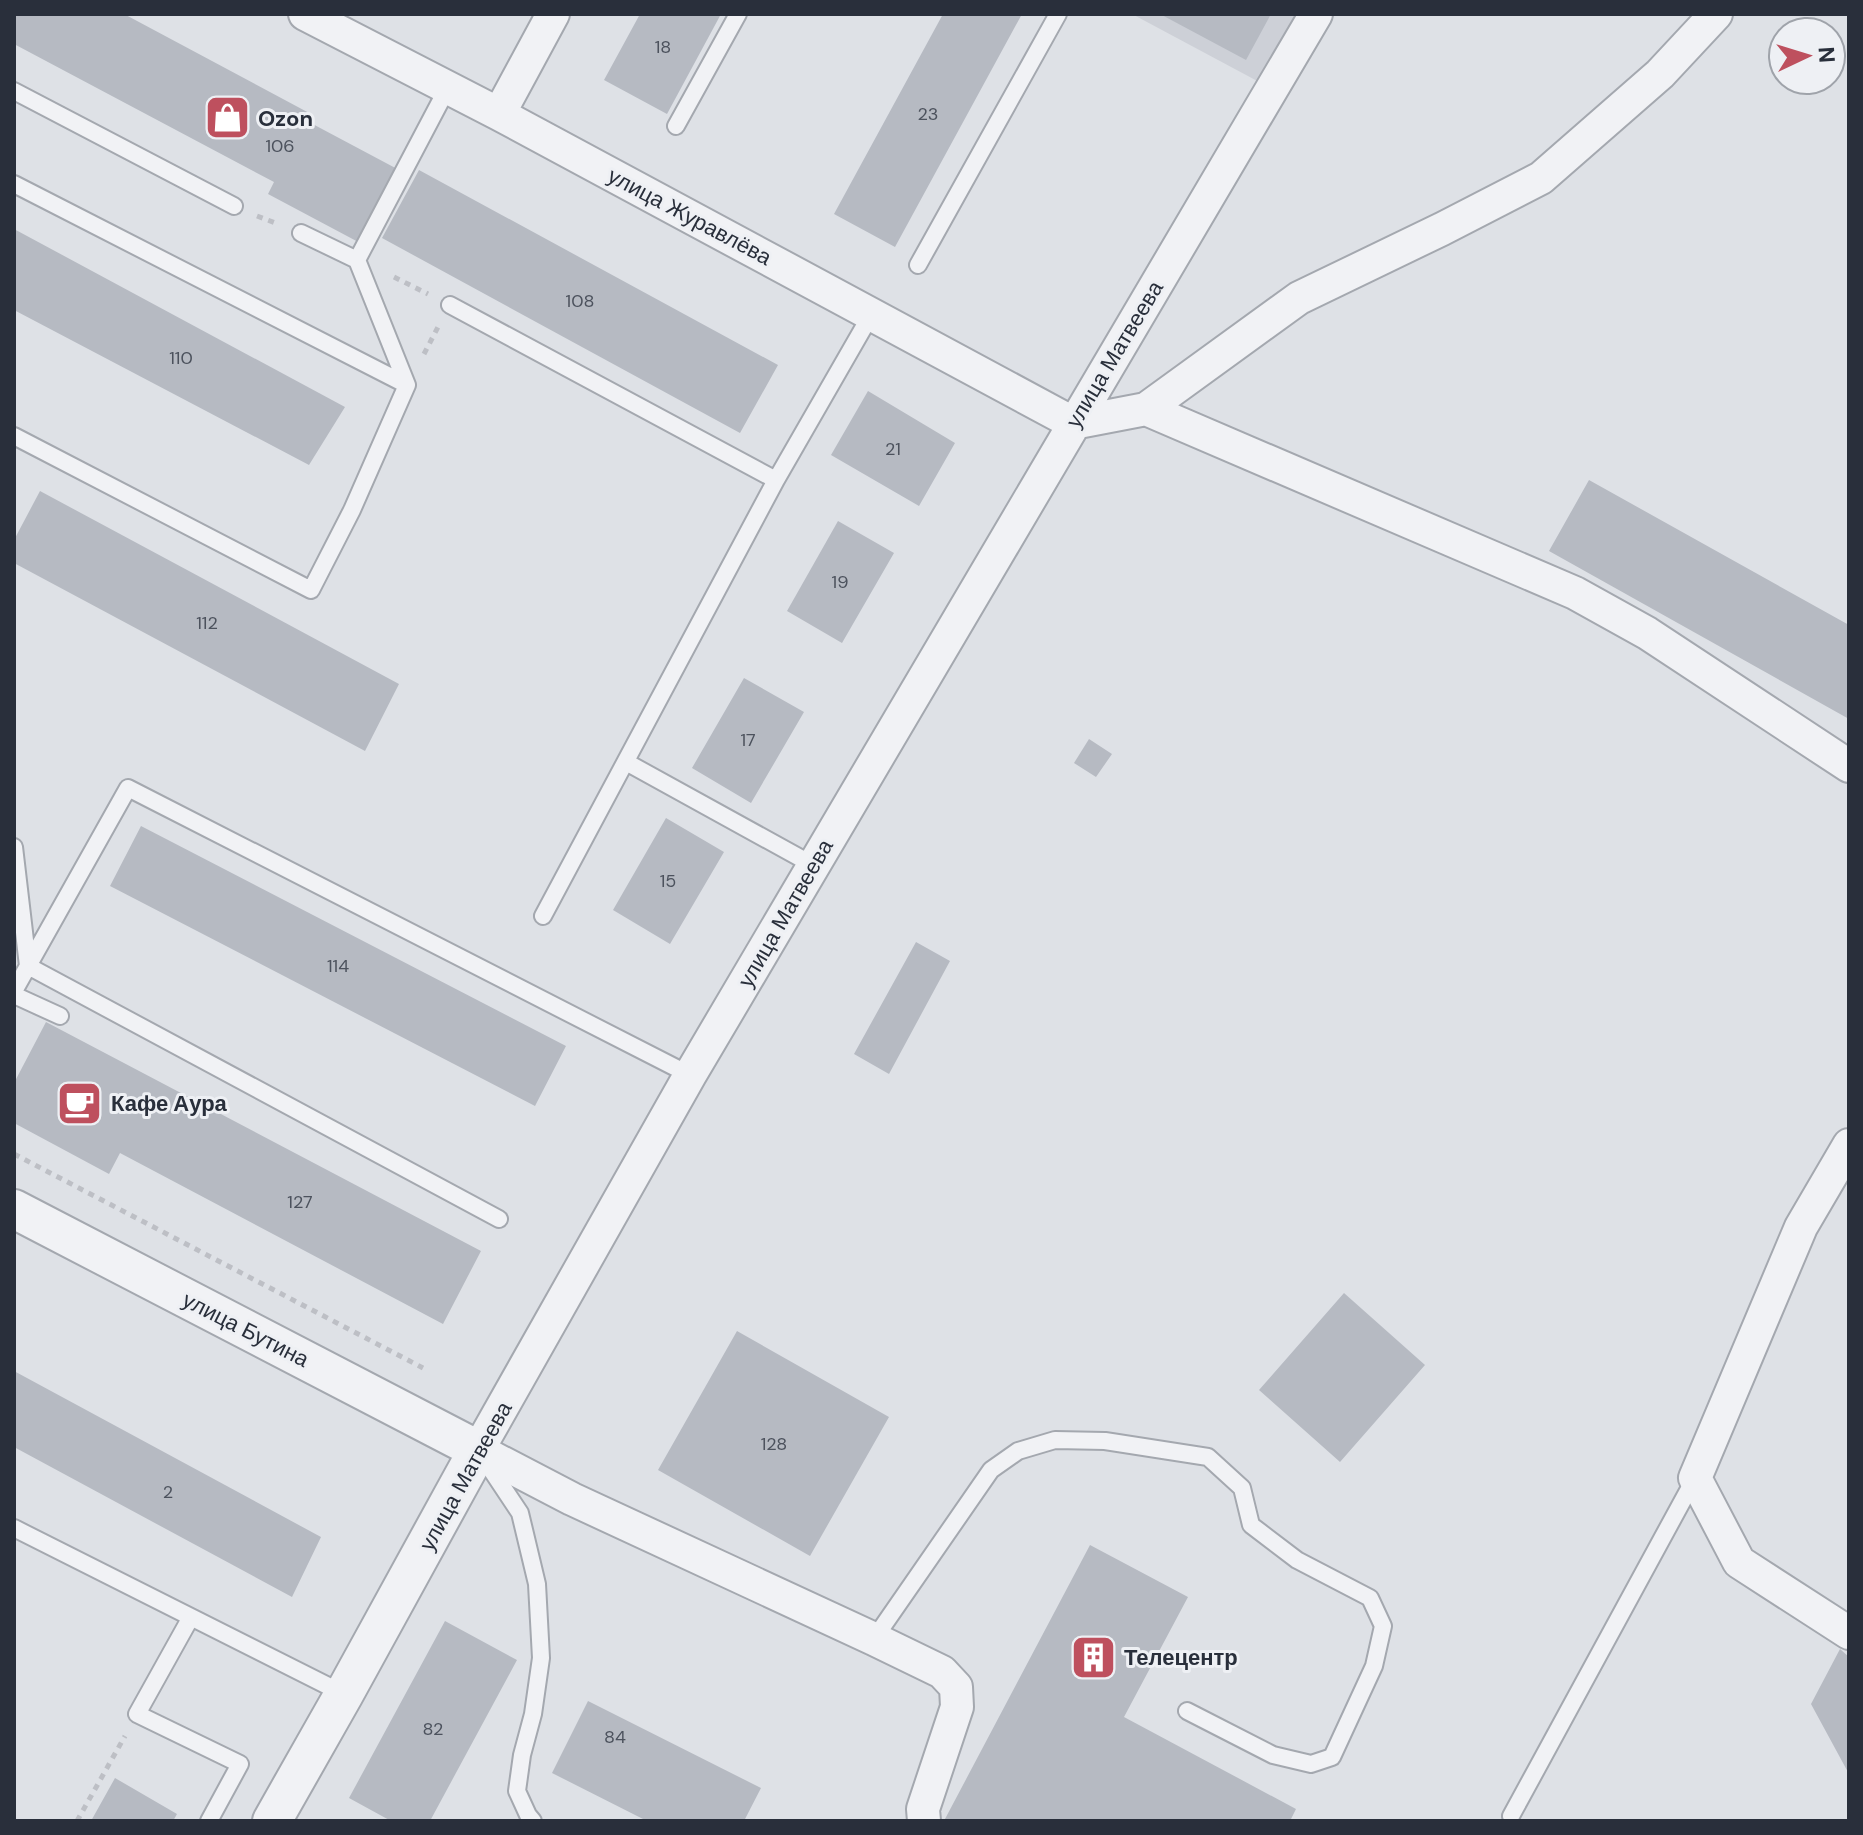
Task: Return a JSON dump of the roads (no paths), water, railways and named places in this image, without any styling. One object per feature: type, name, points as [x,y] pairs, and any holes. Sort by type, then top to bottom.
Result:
[{"type":"street","name":"улица Журавлёва","points":[[305,14],[499,114],[1073,423]]},
{"type":"street","points":[[499,114],[553,14]]},
{"type":"street","name":"улица Матвеева","points":[[272,1821],[690,1075],[1316,14]]},
{"type":"street","points":[[1073,423],[1146,409],[1299,298],[1541,178],[1660,74],[1716,14]]},
{"type":"street","points":[[1146,409],[1575,593],[1647,633],[1849,766]]},
{"type":"street","points":[[1849,1145],[1801,1227],[1695,1478],[1739,1562],[1849,1633]]},
{"type":"street","name":"улица Бутина","points":[[14,1209],[478,1450]]},
{"type":"street","points":[[478,1450],[572,1499],[942,1672],[956,1687],[957,1707],[923,1809],[924,1821]]},
{"type":"lane","points":[[676,126],[738,14]]},
{"type":"lane","points":[[918,265],[1058,14]]},
{"type":"lane","points":[[357,260],[448,87]]},
{"type":"lane","points":[[14,91],[234,206]]},
{"type":"lane","points":[[14,184],[407,385]]},
{"type":"lane","points":[[14,436],[311,590],[352,510],[407,385],[357,260],[301,233]]},
{"type":"lane","points":[[450,305],[776,480]]},
{"type":"lane","points":[[543,916],[776,480],[872,313]]},
{"type":"lane","points":[[626,762],[813,865]]},
{"type":"lane","points":[[60,1016],[14,993],[128,788],[690,1075]]},
{"type":"lane","points":[[14,847],[28,966]]},
{"type":"lane","points":[[28,966],[499,1219]]},
{"type":"lane","points":[[874,1639],[991,1470],[1018,1451],[1055,1440],[1105,1441],[1208,1457],[1242,1488],[1251,1525],[1297,1560],[1370,1598],[1383,1626],[1374,1666],[1332,1757],[1311,1764],[1273,1755],[1187,1711]]},
{"type":"lane","points":[[478,1450],[520,1513],[537,1584],[541,1658],[517,1791],[533,1821]]},
{"type":"lane","points":[[1511,1816],[1695,1478]]},
{"type":"lane","points":[[14,1528],[344,1694]]},
{"type":"lane","points":[[191,1617],[137,1714],[240,1764],[209,1821]]},
{"type":"place","name":"Ozon","points":[[227,118]]},
{"type":"place","name":"Кафе Аура","points":[[80,1103]]},
{"type":"place","name":"Телецентр","points":[[1093,1657]]}]
